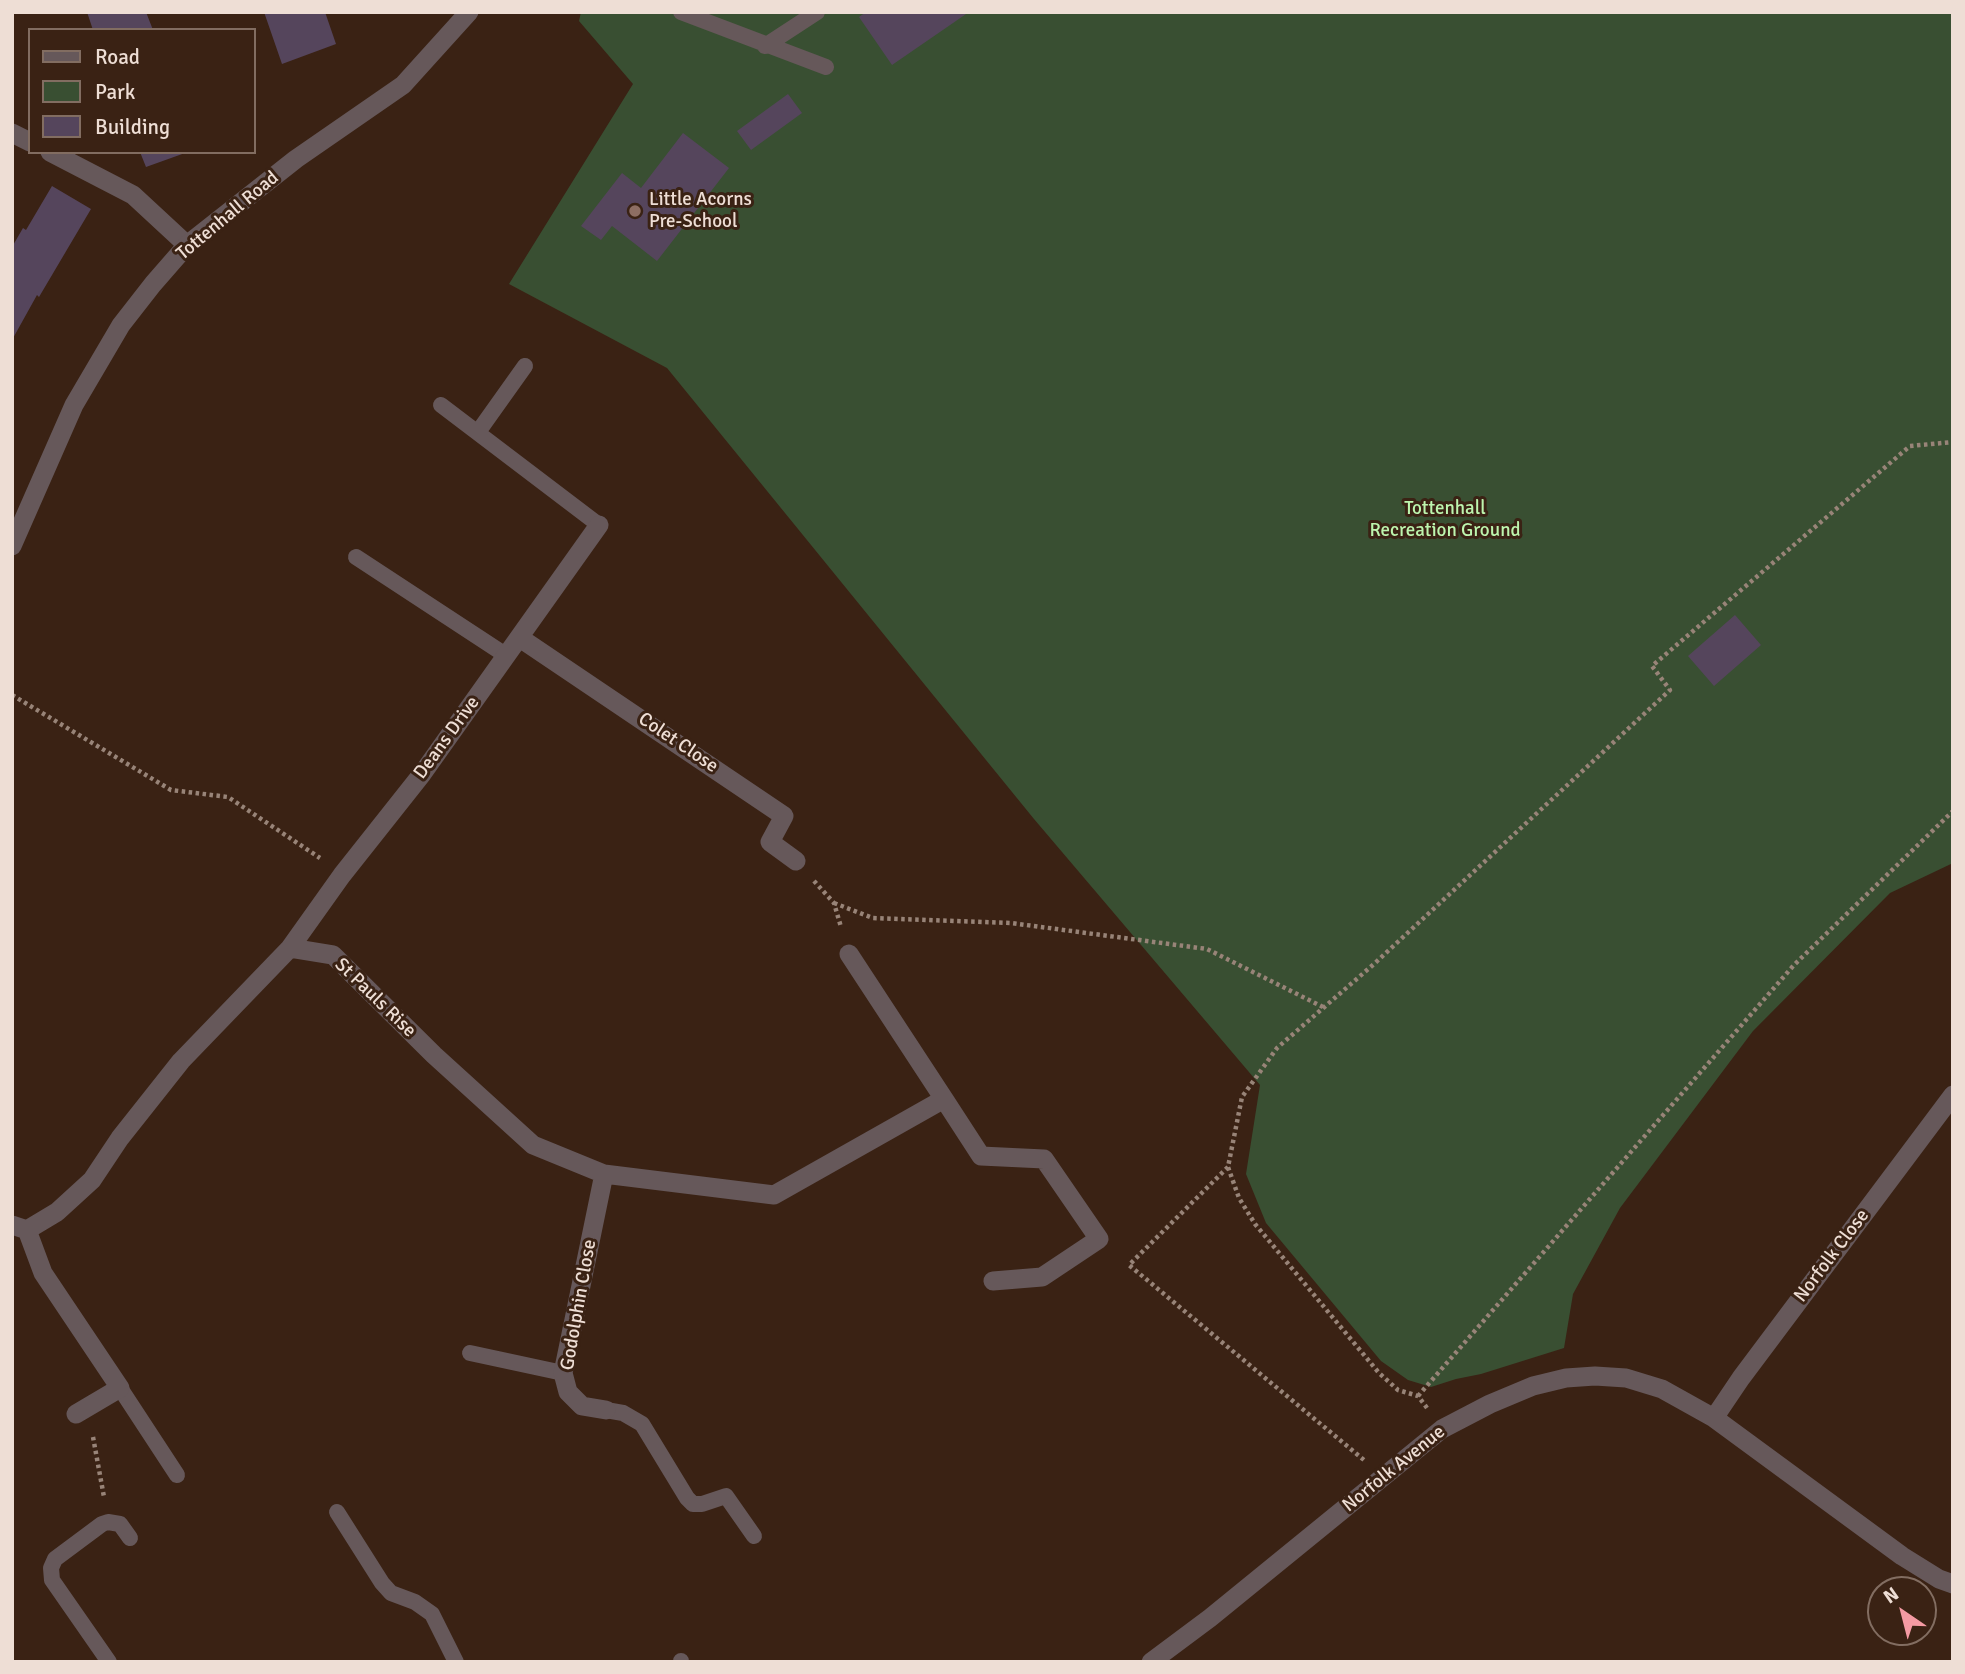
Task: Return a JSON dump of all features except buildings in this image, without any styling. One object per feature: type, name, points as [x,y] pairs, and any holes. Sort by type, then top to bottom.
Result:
[{"type":"street","name":"Tottenhall Road","points":[[12,546],[74,405],[114,336],[153,284],[187,245],[296,159],[403,85],[469,12]]},
{"type":"street","points":[[12,132],[28,141]]},
{"type":"street","points":[[54,154],[133,195],[187,245]]},
{"type":"street","name":"Deans Drive","points":[[290,948],[342,875],[422,774],[599,525]]},
{"type":"street","name":"Colet Close","points":[[520,638],[785,816],[770,842],[796,861]]},
{"type":"street","points":[[82,1411],[120,1388],[43,1273],[20,1227],[57,1212],[92,1180],[120,1138],[181,1061],[290,948]]},
{"type":"street","name":"St Pauls Rise","points":[[290,948],[333,955],[434,1055],[533,1145],[604,1174],[774,1195],[944,1099]]},
{"type":"street","points":[[849,954],[981,1156],[1044,1159],[1098,1239],[1042,1277],[993,1281]]},
{"type":"street","name":"Norfolk Close","points":[[1714,1418],[1953,1095]]},
{"type":"street","name":"Godolphin Close","points":[[604,1174],[563,1373],[568,1392],[582,1406],[606,1410]]},
{"type":"street","name":"Norfolk Avenue","points":[[1151,1662],[1210,1618],[1442,1429],[1490,1404],[1534,1386],[1566,1378],[1626,1378],[1662,1388],[1714,1418],[1902,1556],[1938,1579],[1953,1584]]},
{"type":"lane","points":[[681,12],[826,67]]},
{"type":"lane","points":[[765,46],[817,12]]},
{"type":"lane","points":[[478,432],[526,366]]},
{"type":"lane","points":[[441,405],[599,525]]},
{"type":"lane","points":[[356,557],[507,656]]},
{"type":"lane","points":[[470,1353],[563,1373]]},
{"type":"lane","points":[[120,1388],[177,1475]]},
{"type":"lane","points":[[606,1410],[623,1413],[642,1424],[693,1504],[702,1504],[726,1496],[754,1536]]},
{"type":"lane","points":[[337,1512],[382,1583],[391,1592],[415,1602],[432,1614],[456,1662]]},
{"type":"lane","points":[[110,1662],[52,1580],[51,1568],[55,1559],[108,1522],[120,1524],[130,1538]]},
{"type":"path","points":[[1442,1429],[1418,1396],[1398,1390],[1379,1373],[1255,1224],[1238,1198],[1228,1167],[1242,1097],[1277,1048],[1374,964],[1670,690],[1652,666],[1910,446],[1953,442]]},
{"type":"path","points":[[12,695],[171,790],[228,797],[286,834],[342,875]]},
{"type":"path","points":[[1418,1396],[1794,965],[1953,811]]},
{"type":"path","points":[[796,861],[834,903],[849,954]]},
{"type":"path","points":[[834,903],[873,918],[1011,923],[1207,949],[1323,1007]]},
{"type":"path","points":[[1228,1167],[1129,1265],[1383,1476]]},
{"type":"path","points":[[82,1411],[108,1522]]},
{"type":"green space","name":"Tottenhall Recreation Ground","points":[[581,12],[1953,12],[1953,863],[1890,893],[1753,1031],[1620,1208],[1573,1294],[1564,1348],[1431,1387],[1408,1380],[1381,1361],[1266,1223],[1246,1174],[1260,1085],[1034,819],[667,368],[509,284],[633,84],[579,21]]},
{"type":"place","name":"Little Acorns Pre-School","points":[[635,211]]}]
